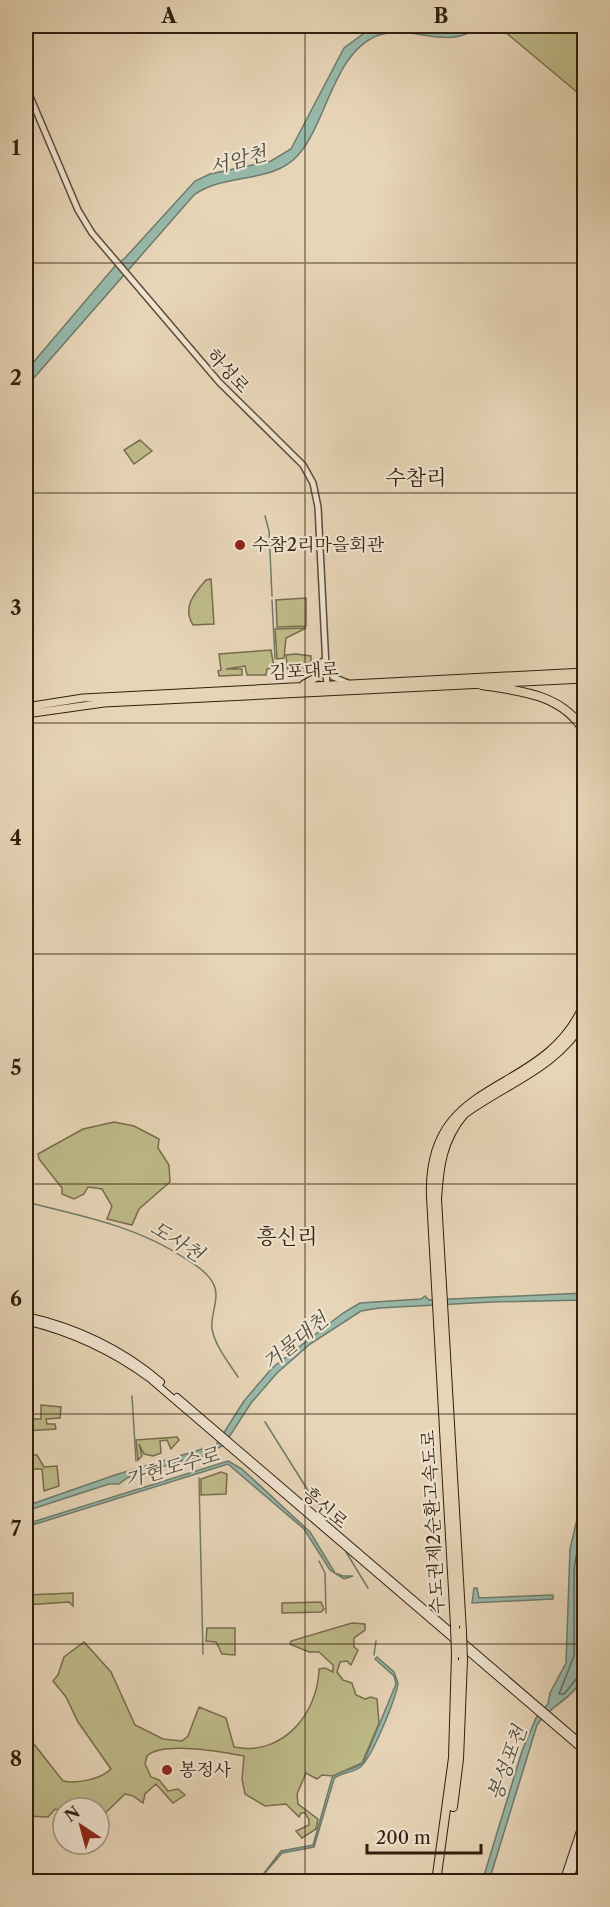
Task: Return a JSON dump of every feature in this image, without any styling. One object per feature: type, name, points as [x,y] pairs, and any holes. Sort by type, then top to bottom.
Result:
[{"type":"highway","points":[[482,685],[550,699],[580,723],[585,731]]},
{"type":"highway","name":"수도권제2순환고속도로","points":[[441,1881],[459,1759],[459,1629],[441,1314],[430,1190],[432,1160],[444,1130],[456,1114],[478,1097],[516,1077],[540,1060],[566,1035],[585,1005]]},
{"type":"highway","name":"수도권제2순환고속도로","points":[[439,1287],[436,1199],[442,1152],[455,1125],[473,1107],[541,1068],[568,1043],[585,1020]]},
{"type":"highway","name":"수도권제2순환고속도로","points":[[436,1881],[453,1758],[459,1657]]},
{"type":"main road","points":[[293,687],[314,680],[325,663]]},
{"type":"main road","name":"김포대로","points":[[26,708],[83,698],[293,687],[326,688],[350,684],[585,672]]},
{"type":"main road","name":"김포대로","points":[[26,714],[104,703],[326,688],[482,685],[585,679]]},
{"type":"main road","name":"흥신로","points":[[26,1316],[70,1328],[124,1354],[146,1370],[218,1434]]},
{"type":"main road","name":"흥신로","points":[[26,1321],[74,1335],[125,1361],[149,1378],[231,1445],[546,1717],[582,1745],[585,1753]]},
{"type":"main road","points":[[563,1881],[585,1819]]},
{"type":"main road","points":[[569,1881],[585,1836]]},
{"type":"street","points":[[26,87],[78,210],[111,261]]},
{"type":"street","points":[[26,94],[76,211],[91,237],[111,261]]},
{"type":"street","name":"하성로","points":[[111,261],[206,371],[293,456],[309,478],[315,508],[326,688]]},
{"type":"street","points":[[325,663],[333,677],[350,684]]},
{"type":"shaded area","points":[[498,26],[584,26],[584,98]]},
{"type":"shaded area","points":[[140,440],[152,451],[134,464],[124,450]]},
{"type":"shaded area","points":[[211,579],[214,624],[193,625],[189,612],[191,601],[206,580]]},
{"type":"shaded area","points":[[306,598],[306,626],[277,627],[276,600]]},
{"type":"shaded area","points":[[306,628],[286,638],[284,658],[277,659],[275,629]]},
{"type":"shaded area","points":[[271,650],[274,667],[267,669],[266,675],[247,675],[245,666],[226,669],[242,669],[242,675],[219,676],[218,671],[221,670],[219,654]]},
{"type":"shaded area","points":[[286,655],[311,656],[311,667],[306,671],[288,673]]},
{"type":"shaded area","points":[[114,1122],[134,1126],[159,1139],[158,1148],[169,1165],[170,1182],[139,1209],[132,1225],[107,1219],[112,1206],[102,1189],[88,1187],[84,1194],[74,1199],[62,1194],[62,1188],[39,1159],[38,1154],[83,1129]]},
{"type":"shaded area","points":[[41,1405],[61,1407],[60,1418],[46,1419],[47,1424],[55,1424],[56,1429],[26,1431],[26,1419],[41,1419]]},
{"type":"shaded area","points":[[177,1437],[179,1440],[171,1449],[167,1440],[160,1441],[161,1453],[153,1456],[144,1454],[139,1444],[142,1456],[138,1460],[136,1440]]},
{"type":"shaded area","points":[[26,1455],[37,1455],[44,1467],[57,1466],[59,1486],[44,1491],[42,1469],[26,1469]]},
{"type":"shaded area","points":[[221,1472],[227,1474],[226,1494],[201,1495],[201,1479]]},
{"type":"shaded area","points":[[73,1593],[73,1606],[69,1602],[26,1605],[26,1595]]},
{"type":"shaded area","points":[[321,1602],[324,1609],[321,1612],[282,1613],[282,1603]]},
{"type":"shaded area","points":[[352,1623],[365,1624],[365,1630],[354,1638],[354,1647],[358,1650],[351,1665],[347,1661],[340,1662],[337,1672],[343,1680],[352,1683],[356,1695],[365,1699],[371,1697],[377,1699],[379,1723],[362,1763],[333,1776],[322,1775],[317,1779],[306,1773],[297,1794],[298,1804],[318,1819],[316,1829],[302,1838],[296,1831],[309,1825],[305,1813],[301,1813],[299,1817],[286,1804],[265,1806],[245,1794],[242,1779],[244,1756],[179,1748],[155,1752],[147,1756],[145,1764],[151,1777],[159,1780],[168,1791],[178,1789],[185,1795],[173,1803],[156,1784],[145,1794],[143,1803],[125,1794],[111,1807],[111,1796],[51,1796],[51,1814],[48,1817],[26,1816],[26,1734],[63,1781],[88,1780],[101,1776],[111,1769],[78,1722],[66,1697],[53,1681],[58,1675],[64,1657],[84,1642],[111,1672],[135,1725],[163,1739],[182,1741],[188,1736],[199,1707],[226,1718],[234,1747],[251,1748],[282,1739],[294,1729],[312,1702],[319,1669],[325,1668],[333,1672],[333,1665],[319,1652],[309,1652],[290,1644],[291,1641]]},
{"type":"shaded area","points":[[207,1628],[235,1628],[235,1655],[222,1654],[216,1642],[206,1641]]},
{"type":"water","points":[[374,26],[480,26],[456,37],[392,33],[379,35],[364,43],[341,71],[309,140],[299,154],[288,164],[276,170],[263,175],[220,183],[194,195],[26,387],[26,371],[115,266],[195,181],[210,174],[271,161],[291,149],[344,48]]},
{"type":"water","points":[[584,1293],[584,1300],[492,1302],[361,1311],[310,1344],[277,1373],[251,1403],[224,1445],[198,1458],[184,1460],[127,1478],[119,1484],[109,1484],[26,1511],[26,1506],[115,1475],[216,1445],[244,1401],[272,1368],[343,1313],[360,1303],[421,1299],[425,1296],[429,1300]]},
{"type":"water","points":[[228,1461],[242,1469],[310,1532],[335,1573],[353,1576],[344,1579],[330,1570],[304,1529],[228,1464],[26,1527],[26,1524]]},
{"type":"water","points":[[584,1490],[584,1674],[575,1690],[537,1725],[489,1881],[482,1882],[522,1751],[536,1718],[548,1704],[550,1693],[566,1663],[570,1549]]},
{"type":"water","points":[[474,1588],[477,1588],[479,1598],[553,1595],[553,1599],[472,1603]]},
{"type":"water","points":[[377,1657],[394,1672],[398,1683],[388,1715],[370,1754],[359,1768],[334,1779],[314,1847],[282,1853],[258,1881],[281,1851],[313,1845],[332,1778],[364,1761],[396,1684],[394,1676],[375,1659]]},
{"type":"waterway","points":[[265,516],[269,531],[272,596]]},
{"type":"waterway","points":[[272,600],[275,659]]},
{"type":"waterway","name":"도사천","points":[[26,1202],[129,1230],[167,1248],[201,1269],[215,1288],[216,1300],[212,1329],[216,1342],[238,1377]]},
{"type":"waterway","name":"가현도수로","points":[[132,1396],[136,1461]]},
{"type":"waterway","name":"도사천","points":[[265,1422],[319,1508]]},
{"type":"waterway","name":"가현도수로","points":[[199,1478],[203,1654]]},
{"type":"waterway","name":"도사천","points":[[346,1552],[368,1588]]},
{"type":"waterway","points":[[319,1561],[325,1573],[326,1613]]},
{"type":"waterway","points":[[374,1655],[376,1641]]},
{"type":"place","name":"수참2리마을회관","points":[[240,545]]},
{"type":"place","name":"봉정사","points":[[167,1770]]},
{"type":"district","name":"수참리","points":[[416,477]]},
{"type":"district","name":"흥신리","points":[[287,1236]]},
{"type":"water label","name":"서암천","points":[[238,160]]},
{"type":"water label","name":"거물대천","points":[[295,1341]]},
{"type":"water label","name":"봉성포천","points":[[507,1763]]}]
